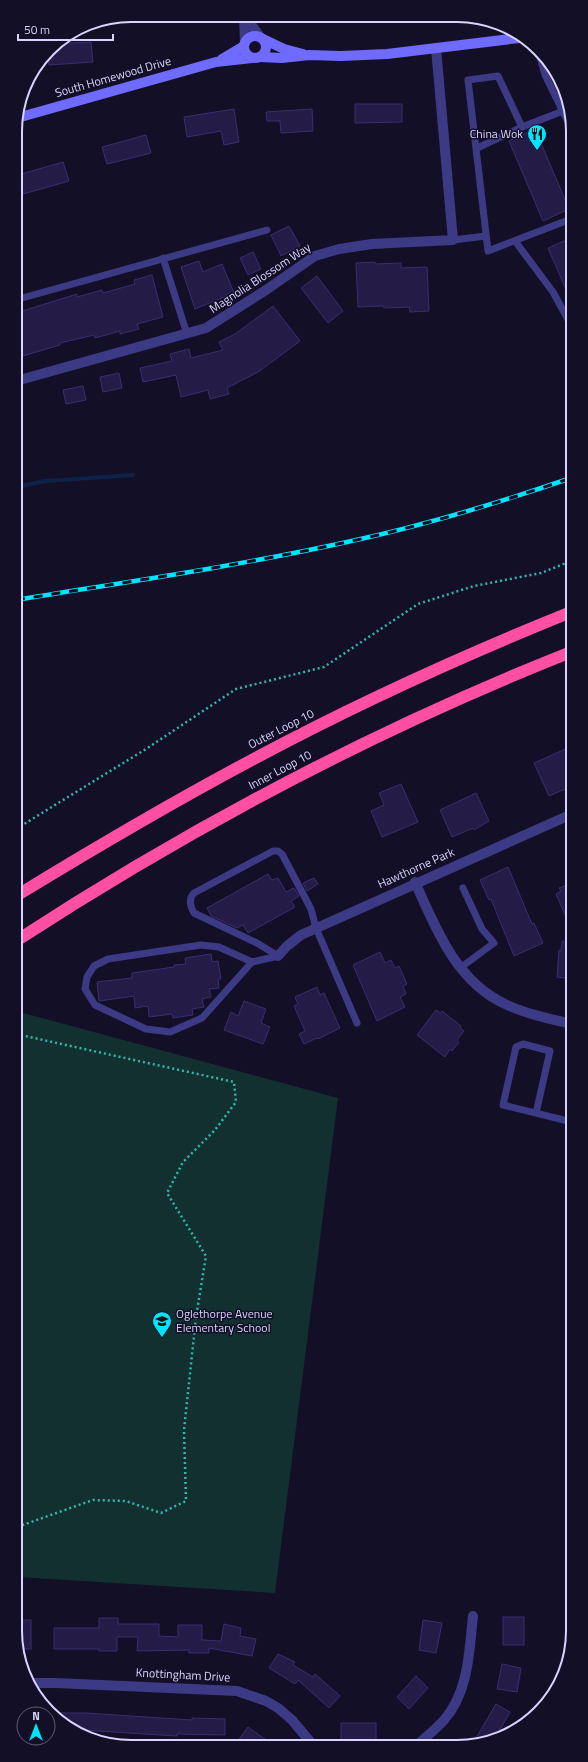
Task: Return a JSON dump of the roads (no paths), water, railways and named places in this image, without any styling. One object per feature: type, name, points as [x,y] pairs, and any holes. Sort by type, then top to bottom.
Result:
[{"type":"highway","name":"Outer Loop 10","points":[[22,892],[250,760],[373,698],[450,663],[566,614]]},
{"type":"highway","name":"Inner Loop 10","points":[[22,937],[153,856],[320,765],[464,697],[566,654]]},
{"type":"street","points":[[245,22],[246,54],[256,58],[265,53],[266,42],[250,22]]},
{"type":"street","points":[[245,44],[253,36],[262,38]]},
{"type":"street","name":"South Homewood Drive","points":[[262,38],[284,49],[309,55]]},
{"type":"street","name":"South Homewood Drive","points":[[23,116],[216,62],[309,55],[365,56],[514,39]]},
{"type":"street","name":"South Homewood Drive","points":[[216,62],[245,44]]},
{"type":"street","points":[[436,48],[453,240]]},
{"type":"street","name":"Magnolia Blossom Way","points":[[22,379],[206,328],[315,256],[339,249],[372,244],[453,240]]},
{"type":"street","name":"Hawthorne Park","points":[[278,956],[287,946],[301,935],[415,882],[566,817]]},
{"type":"street","points":[[415,882],[438,933],[460,968],[475,984],[504,1004],[528,1013],[566,1022]]},
{"type":"street","points":[[422,1740],[443,1721],[458,1699],[466,1670],[473,1616]]},
{"type":"street","name":"Knottingham Drive","points":[[35,1683],[237,1691],[266,1701],[278,1708],[292,1720],[309,1740]]},
{"type":"lane","points":[[542,62],[545,75],[565,114]]},
{"type":"lane","points":[[522,127],[498,76],[468,80],[488,251],[566,221]]},
{"type":"lane","points":[[477,148],[522,127],[563,111]]},
{"type":"lane","points":[[22,298],[267,230]]},
{"type":"lane","points":[[453,240],[486,236]]},
{"type":"lane","points":[[515,241],[553,292],[566,317]]},
{"type":"lane","points":[[163,258],[187,334]]},
{"type":"lane","points":[[278,956],[258,943],[194,913],[191,908],[190,897],[194,893],[273,850],[282,854],[311,909],[316,928],[357,1022]]},
{"type":"lane","points":[[460,968],[494,944],[482,929],[463,888]]},
{"type":"lane","points":[[252,962],[219,947],[201,945],[108,959],[94,966],[87,977],[85,989],[95,1006],[146,1030],[170,1032],[202,1018],[252,962],[278,956]]},
{"type":"lane","points":[[536,1113],[550,1051],[523,1044],[516,1047],[502,1105],[566,1120]]},
{"type":"waterway","points":[[22,486],[46,481],[133,475]]},
{"type":"railway","points":[[22,599],[223,566],[306,551],[375,536],[460,513],[566,480]]},
{"type":"place","name":"China Wok","points":[[537,151]]},
{"type":"place","name":"Oglethorpe Avenue Elementary School","points":[[162,1338]]}]
